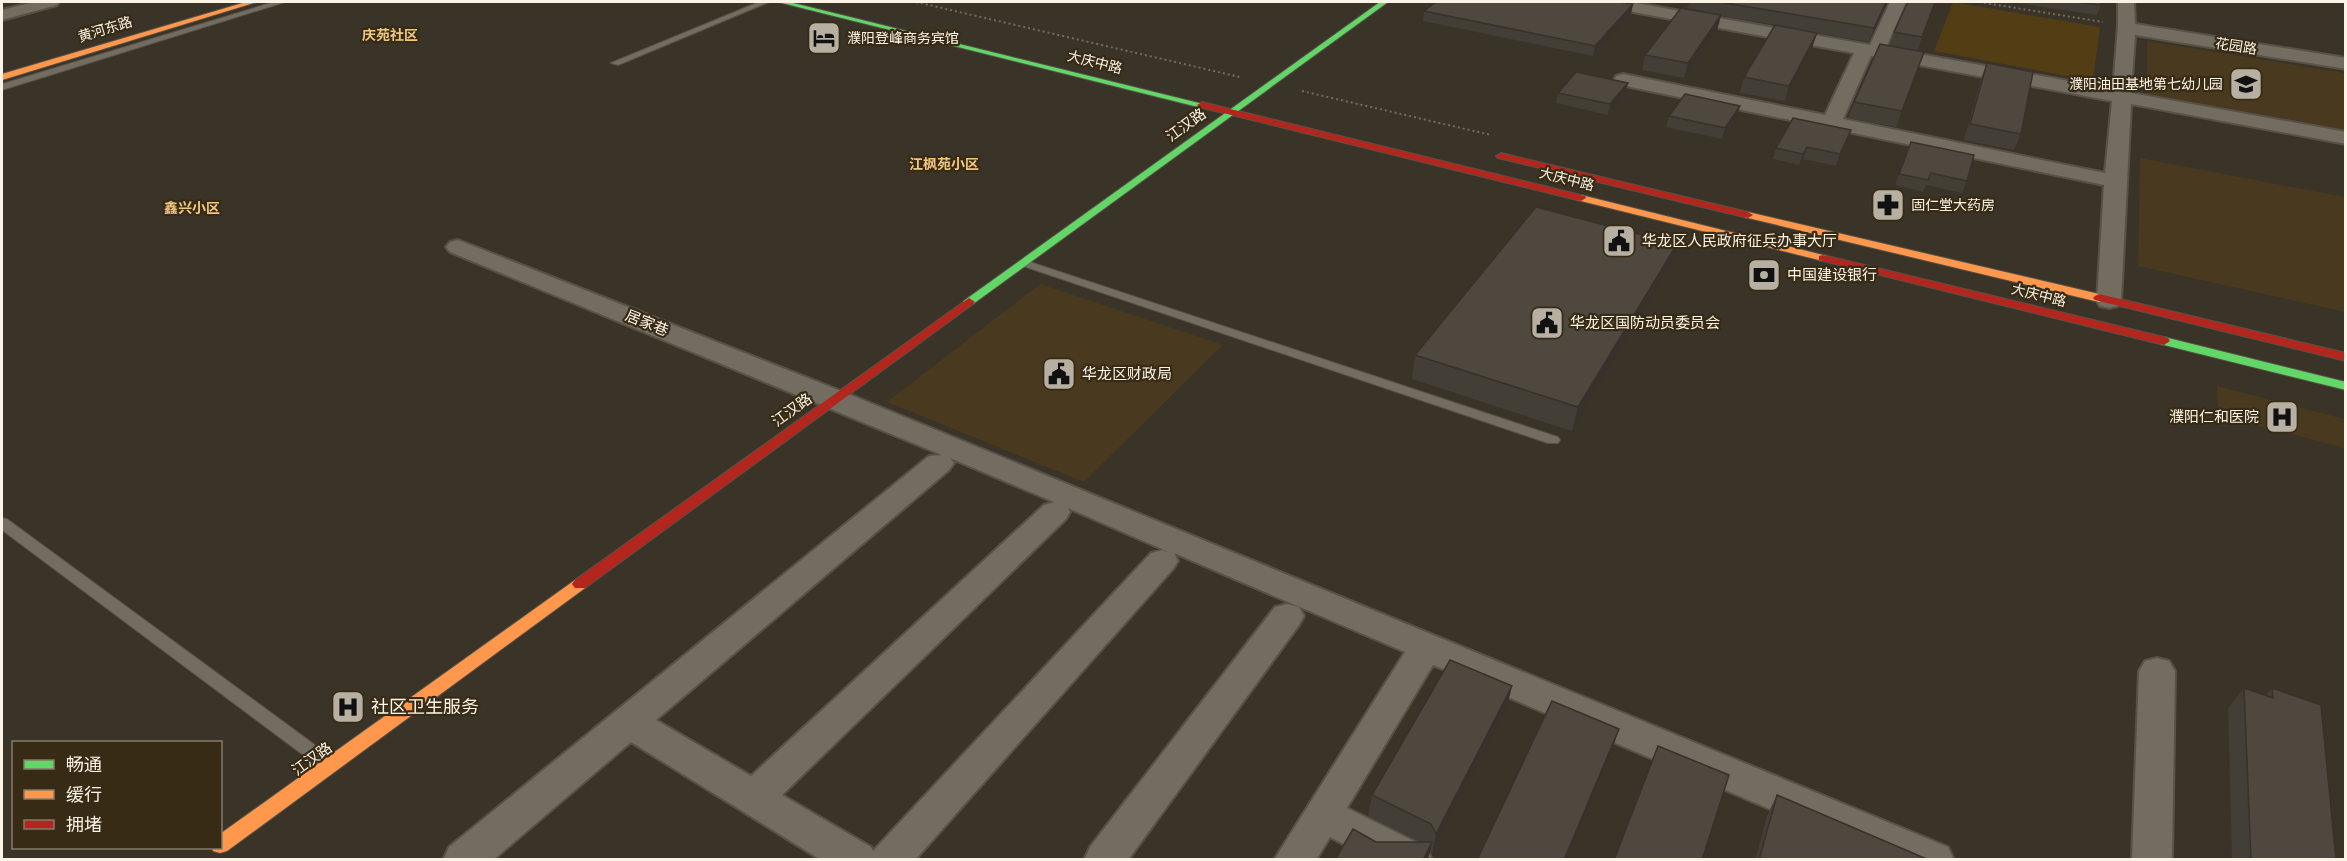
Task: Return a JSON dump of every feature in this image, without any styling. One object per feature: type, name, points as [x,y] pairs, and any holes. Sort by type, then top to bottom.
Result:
[{"type":"main road","name":"黄河东路","points":[[2,69],[230,2]]},
{"type":"main road","name":"黄河东路","points":[[2,77],[253,2]]},
{"type":"main road","name":"大庆中路","points":[[782,2],[2346,386]]},
{"type":"main road","name":"江汉路","points":[[222,844],[1384,2]]},
{"type":"main road","points":[[1230,91],[1276,102]]},
{"type":"main road","name":"大庆中路","points":[[1484,152],[2346,357]]},
{"type":"street","points":[[2,15],[51,2]]},
{"type":"street","points":[[1606,2],[1643,5],[1870,50],[2346,138]]},
{"type":"street","points":[[1831,123],[1898,2]]},
{"type":"street","points":[[2109,300],[2126,2]]},
{"type":"street","name":"花园路","points":[[2126,27],[2346,64]]},
{"type":"street","points":[[1623,80],[2115,181]]},
{"type":"street","name":"居家巷","points":[[458,247],[836,399],[1934,860]]},
{"type":"street","points":[[463,860],[939,463]]},
{"type":"street","points":[[754,797],[1055,512]]},
{"type":"street","points":[[889,860],[1162,561]]},
{"type":"street","points":[[1104,860],[1287,616]]},
{"type":"street","points":[[1293,860],[1426,646]]},
{"type":"street","points":[[2152,860],[2157,671]]},
{"type":"street","points":[[629,722],[856,860]]},
{"type":"street","points":[[1322,814],[1412,860]]},
{"type":"lane","points":[[2,87],[280,2]]},
{"type":"lane","points":[[615,63],[765,2]]},
{"type":"lane","points":[[1024,263],[1553,440]]},
{"type":"lane","points":[[2,522],[330,766]]},
{"type":"path","points":[[1979,2],[2126,27]]},
{"type":"path","points":[[2011,7],[2012,2]]},
{"type":"shaded area","points":[[1953,2],[2100,27],[2093,81],[1934,51]]},
{"type":"shaded area","name":"濮阳油田基地第七幼儿园","points":[[2147,41],[2345,73],[2345,131],[2147,95]]},
{"type":"shaded area","points":[[2140,158],[2345,197],[2345,312],[2138,266]]},
{"type":"shaded area","name":"华龙区财政局","points":[[1040,284],[1223,345],[1084,482],[887,402]]},
{"type":"shaded area","name":"濮阳仁和医院","points":[[2217,386],[2345,419],[2345,448],[2218,415]]},
{"type":"building","points":[[1436,2],[1620,2],[1633,4],[1595,46],[1424,11]]},
{"type":"building","points":[[1720,2],[1886,2],[1874,28]]},
{"type":"building","points":[[1908,2],[1935,2],[1922,37],[1894,32]]},
{"type":"building","points":[[2076,2],[2101,2],[2101,5]]},
{"type":"building","points":[[1681,8],[1721,15],[1688,63],[1645,55]]},
{"type":"building","points":[[1775,25],[1817,33],[1789,86],[1744,77]]},
{"type":"building","points":[[1880,44],[1924,52],[1902,111],[1854,102]]},
{"type":"building","points":[[1987,63],[2033,72],[2021,134],[1970,124]]},
{"type":"building","points":[[1576,72],[1628,83],[1610,104],[1558,93]]},
{"type":"building","points":[[1685,94],[1740,106],[1725,128],[1669,116]]},
{"type":"building","points":[[1793,118],[1851,130],[1840,154],[1807,147],[1803,154],[1776,148]]},
{"type":"building","points":[[1911,142],[1974,155],[1967,181],[1931,173],[1928,180],[1899,174]]},
{"type":"building","name":"华龙区国防动员委员会","points":[[1536,207],[1677,244],[1578,407],[1415,355]]},
{"type":"building","points":[[1450,660],[1512,686],[1436,834],[1431,824],[1372,795]]},
{"type":"building","points":[[2244,688],[2273,698],[2272,688],[2321,705],[2336,860],[2251,860]]},
{"type":"building","points":[[1552,701],[1619,729],[1564,860],[1477,860]]},
{"type":"building","points":[[1658,746],[1729,775],[1702,860],[1614,860]]},
{"type":"building","points":[[1777,795],[1929,860],[1759,860]]},
{"type":"building","points":[[1353,829],[1376,842],[1432,842],[1423,860],[1335,860]]},
{"type":"traffic: fast","points":[[782,2],[1202,105]]},
{"type":"traffic: fast","points":[[969,302],[1384,2]]},
{"type":"traffic: fast","points":[[2164,341],[2346,386]]},
{"type":"traffic: slow","points":[[2,77],[253,2]]},
{"type":"traffic: slow","points":[[1581,198],[1823,258]]},
{"type":"traffic: slow","points":[[1748,215],[2099,298]]},
{"type":"traffic: slow","points":[[222,844],[580,584]]},
{"type":"traffic: jam","points":[[1202,105],[1581,198]]},
{"type":"traffic: jam","points":[[1501,156],[1748,215]]},
{"type":"traffic: jam","points":[[1823,258],[2164,341]]},
{"type":"traffic: jam","points":[[2099,298],[2346,357]]},
{"type":"traffic: jam","points":[[580,584],[969,302]]},
{"type":"place","name":"濮阳登峰商务宾馆","points":[[824,38]]},
{"type":"place","name":"濮阳油田基地第七幼儿园","points":[[2246,84]]},
{"type":"place","name":"固仁堂大药房","points":[[1888,205]]},
{"type":"place","name":"华龙区人民政府征兵办事大厅","points":[[1619,241]]},
{"type":"place","name":"中国建设银行","points":[[1764,275]]},
{"type":"place","name":"华龙区国防动员委员会","points":[[1547,323]]},
{"type":"place","name":"华龙区财政局","points":[[1059,374]]},
{"type":"place","name":"濮阳仁和医院","points":[[2282,417]]},
{"type":"place","name":"社区卫生服务","points":[[348,707]]},
{"type":"district","name":"庆苑社区","points":[[390,35]]},
{"type":"district","name":"江枫苑小区","points":[[944,164]]},
{"type":"district","name":"鑫兴小区","points":[[192,208]]}]
